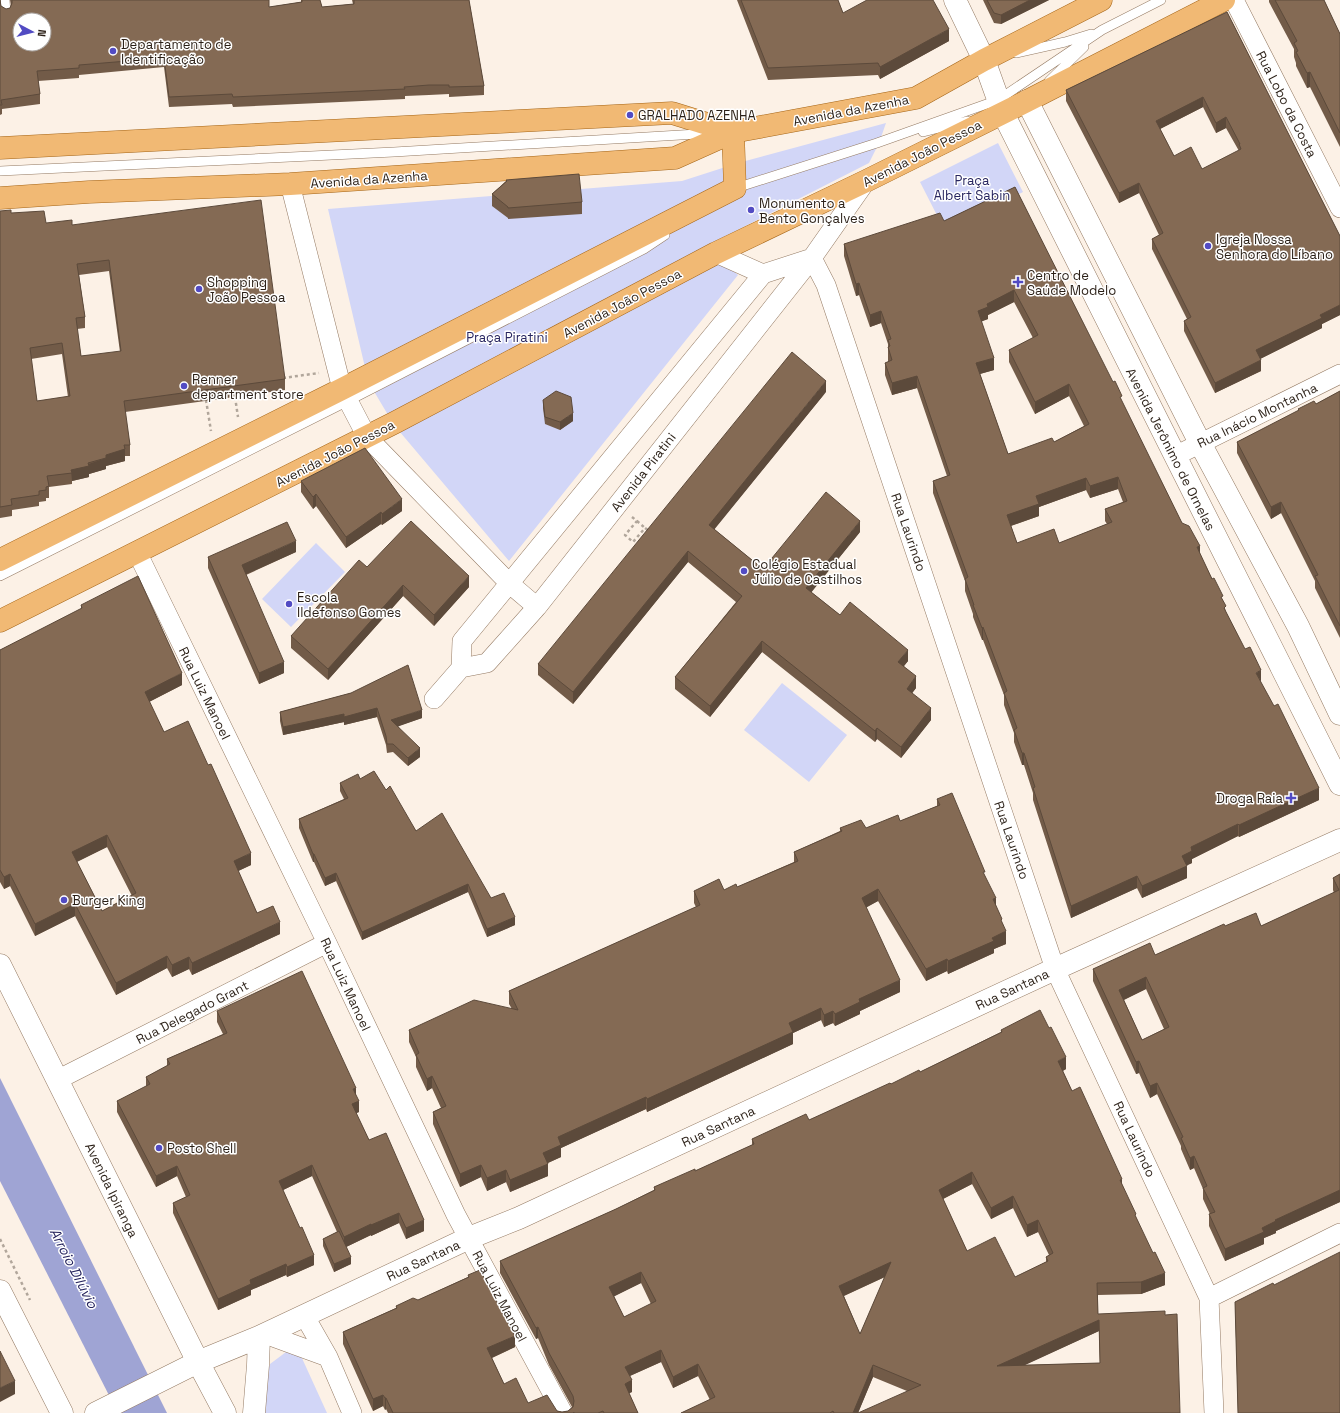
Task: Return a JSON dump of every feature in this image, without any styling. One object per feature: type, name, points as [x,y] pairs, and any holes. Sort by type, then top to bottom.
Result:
[{"type":"main road","points":[[984,60],[1101,0]]},
{"type":"main road","name":"Avenida João Pessoa","points":[[0,620],[367,437],[716,253],[866,181],[1000,106],[1027,102],[1224,0]]},
{"type":"main road","name":"Avenida da Azenha","points":[[0,198],[89,192],[290,184],[675,158],[733,132],[916,98],[984,60]]},
{"type":"main road","name":"Avenida da Azenha","points":[[0,148],[672,114],[733,132]]},
{"type":"main road","points":[[0,560],[214,454],[735,188],[733,132]]},
{"type":"street","name":"Avenida Jerônimo de Ornelas","points":[[955,0],[984,60],[1000,106],[1340,784]]},
{"type":"street","name":"Rua Lobo da Costa","points":[[1234,0],[1340,208]]},
{"type":"street","points":[[1027,102],[1200,443],[1298,626],[1340,714]]},
{"type":"street","name":"Avenida Piratini","points":[[461,668],[487,663],[537,607],[812,258],[866,181]]},
{"type":"street","points":[[290,184],[343,387],[367,437],[510,584],[537,607]]},
{"type":"street","points":[[716,253],[763,274]]},
{"type":"street","points":[[434,699],[461,668],[462,641],[763,274],[812,258]]},
{"type":"street","name":"Rua Laurindo","points":[[812,258],[826,285],[1056,969],[1210,1298],[1214,1413]]},
{"type":"street","points":[[1086,279],[1110,266]]},
{"type":"street","name":"Rua Inácio Montanha","points":[[1175,456],[1340,374]]},
{"type":"street","name":"Rua Luiz Manoel","points":[[137,552],[327,943],[456,1215],[563,1413]]},
{"type":"street","points":[[1267,640],[1298,626]]},
{"type":"street","name":"Rua Santana","points":[[97,1413],[189,1366],[262,1335],[469,1238],[519,1218],[1056,969],[1340,840]]},
{"type":"street","name":"Rua Delegado Grant","points":[[57,1080],[327,943]]},
{"type":"street","name":"Avenida Ipiranga","points":[[0,965],[57,1080],[189,1366],[225,1413]]},
{"type":"street","points":[[1210,1298],[1340,1234]]},
{"type":"street","points":[[0,1291],[62,1413]]},
{"type":"street","points":[[304,1315],[328,1357],[352,1413]]},
{"type":"street","points":[[254,1413],[262,1335],[328,1357]]},
{"type":"lane","points":[[5,0],[6,13]]},
{"type":"lane","points":[[984,60],[1065,42],[1102,30],[1162,0]]},
{"type":"lane","points":[[1027,102],[1102,30]]},
{"type":"lane","points":[[735,188],[1000,106],[1102,30]]},
{"type":"lane","points":[[877,143],[1000,106]]},
{"type":"lane","points":[[0,171],[402,152],[733,132]]},
{"type":"lane","points":[[0,576],[343,387]]},
{"type":"path","points":[[284,378],[343,387]]},
{"type":"path","points":[[206,400],[214,454]]},
{"type":"path","points":[[613,511],[629,514],[653,534]]},
{"type":"path","points":[[637,521],[625,535],[633,542],[645,528]]},
{"type":"green space","name":"Praça Piratini","points":[[886,123],[879,143],[869,163],[708,245],[714,253],[738,275],[509,561],[394,425],[372,388],[367,376],[328,209],[682,181],[738,163]]},
{"type":"green space","name":"Praça Albert Sabin","points":[[998,143],[1023,192],[945,231],[920,182]]},
{"type":"green space","points":[[316,543],[345,572],[291,627],[262,599]]},
{"type":"green space","points":[[782,683],[847,735],[809,782],[744,730]]},
{"type":"green space","points":[[286,1352],[301,1356],[327,1413],[263,1413],[263,1388],[270,1364]]},
{"type":"water","name":"Arroio Dilúvio","points":[[0,1078],[167,1413],[118,1413],[0,1181]]},
{"type":"building","points":[[0,0],[1,6],[6,9],[10,8],[12,0],[269,0],[269,7],[302,2],[302,0],[320,0],[322,7],[354,4],[354,0],[469,0],[484,86],[449,87],[449,85],[429,85],[404,87],[405,89],[233,97],[232,94],[169,97],[164,58],[79,65],[79,68],[37,71],[40,94],[1,100],[2,105],[0,105]]},
{"type":"building","points":[[741,0],[838,0],[843,13],[867,0],[933,0],[949,29],[880,67],[878,63],[768,68]]},
{"type":"building","points":[[987,0],[1030,0],[1001,15],[994,13]]},
{"type":"building","points":[[1275,0],[1324,0],[1340,34],[1340,133],[1310,72],[1307,73],[1296,52],[1298,51],[1294,43],[1297,41]]},
{"type":"building","points":[[1227,12],[1340,236],[1340,305],[1320,315],[1322,318],[1256,350],[1261,360],[1215,383],[1184,321],[1191,317],[1152,239],[1163,233],[1139,183],[1119,193],[1066,90]],"holes":[[[1203,97],[1216,123],[1226,117],[1240,144],[1241,149],[1202,169],[1191,147],[1174,156],[1156,121]]]},
{"type":"building","points":[[579,174],[582,202],[508,208],[492,194],[507,181],[506,180]]},
{"type":"building","points":[[1015,187],[1113,382],[1115,381],[1122,396],[1120,397],[1182,523],[1189,526],[1200,546],[1197,547],[1212,579],[1214,578],[1223,596],[1221,597],[1226,606],[1224,608],[1245,649],[1250,647],[1261,670],[1256,673],[1274,706],[1278,704],[1319,788],[1239,825],[1238,824],[1191,847],[1192,851],[1182,856],[1187,866],[1142,886],[1137,876],[1071,906],[1033,788],[1035,787],[1024,753],[1022,753],[1014,730],[1017,728],[1004,693],[1007,691],[983,627],[982,628],[973,605],[965,579],[968,577],[933,481],[950,475],[917,376],[892,383],[885,363],[892,360],[888,347],[890,346],[888,340],[891,339],[881,311],[870,315],[859,283],[856,284],[844,244],[940,213],[944,221]],"holes":[[[1014,290],[1038,335],[1009,350],[1035,402],[1069,384],[1089,424],[1054,442],[1052,438],[1008,454],[976,363],[994,358],[978,311],[988,307],[987,304]],[[1118,477],[1127,501],[1105,509],[1112,522],[1059,543],[1054,529],[1017,543],[1007,515],[1039,504],[1036,496],[1086,478],[1090,486]]]},
{"type":"building","points":[[261,200],[285,379],[124,401],[130,445],[124,445],[125,449],[106,455],[106,458],[88,463],[89,466],[71,470],[72,473],[47,476],[49,486],[46,487],[46,490],[39,491],[39,495],[11,499],[12,505],[0,507],[0,211],[11,210],[11,213],[44,211],[46,223],[72,220],[72,225]],"holes":[[[109,260],[121,351],[81,356],[76,318],[85,317],[77,264]],[[62,343],[70,396],[37,401],[30,348]]]},
{"type":"building","points":[[792,352],[826,381],[709,525],[763,569],[826,492],[860,521],[806,588],[840,615],[850,602],[908,650],[898,662],[916,676],[907,689],[931,708],[901,747],[877,728],[875,731],[762,641],[710,706],[675,677],[742,596],[688,551],[573,692],[538,664]]},
{"type":"building","points":[[556,391],[571,397],[573,413],[560,422],[545,417],[543,400]]},
{"type":"building","points":[[1340,391],[1340,626],[1315,576],[1318,575],[1281,502],[1271,507],[1237,442],[1314,401],[1316,404]]},
{"type":"building","points":[[365,448],[402,499],[346,537],[316,494],[313,497],[301,481]]},
{"type":"building","points":[[411,521],[469,576],[434,615],[403,585],[328,669],[291,636],[359,560],[367,567]]},
{"type":"building","points":[[287,522],[296,541],[242,565],[284,662],[259,673],[208,557]]},
{"type":"building","points":[[138,576],[182,673],[145,692],[164,732],[188,721],[208,765],[211,764],[251,853],[234,861],[257,913],[273,906],[280,922],[192,963],[189,957],[172,965],[167,956],[116,983],[75,904],[35,924],[10,874],[4,877],[0,870],[0,650],[82,608],[81,605]],"holes":[[[107,835],[136,893],[102,911],[72,852]]]},
{"type":"building","points":[[408,665],[422,710],[391,720],[420,748],[408,758],[393,744],[387,744],[377,708],[344,717],[344,714],[283,727],[280,712],[351,693]]},
{"type":"building","points":[[374,771],[386,790],[390,786],[416,831],[442,813],[491,898],[504,893],[515,917],[487,929],[468,884],[362,932],[336,873],[325,878],[313,854],[299,819],[348,798],[340,783],[358,774],[360,779]]},
{"type":"building","points":[[952,793],[985,872],[983,872],[996,898],[993,899],[1006,931],[992,938],[994,941],[948,961],[947,959],[926,969],[878,889],[862,898],[900,980],[859,999],[860,1002],[835,1014],[833,1011],[824,1015],[821,1008],[789,1023],[793,1032],[647,1099],[646,1097],[558,1137],[561,1145],[543,1153],[548,1164],[510,1180],[506,1170],[487,1178],[481,1165],[460,1174],[433,1112],[446,1106],[432,1076],[427,1079],[416,1055],[419,1053],[409,1030],[474,1000],[518,1010],[509,991],[700,905],[694,891],[719,879],[724,890],[736,884],[737,887],[798,861],[794,852],[842,831],[840,828],[861,820],[866,828],[898,815],[900,821],[940,805],[937,799]]},
{"type":"building","points":[[1340,874],[1340,1190],[1275,1220],[1276,1221],[1262,1228],[1264,1232],[1225,1249],[1209,1214],[1215,1212],[1203,1188],[1207,1186],[1194,1156],[1190,1158],[1181,1138],[1183,1137],[1157,1083],[1150,1086],[1139,1061],[1136,1062],[1093,969],[1150,943],[1155,955],[1224,924],[1225,926],[1256,913],[1261,926],[1339,890],[1333,878]],"holes":[[[1146,977],[1169,1027],[1142,1040],[1119,990]]]},
{"type":"building","points":[[302,971],[356,1088],[353,1089],[359,1101],[352,1104],[369,1140],[386,1133],[424,1220],[406,1228],[399,1213],[344,1237],[312,1165],[279,1181],[314,1255],[287,1267],[286,1264],[250,1280],[251,1284],[218,1299],[173,1203],[190,1195],[177,1166],[156,1176],[117,1101],[150,1084],[146,1077],[170,1064],[167,1059],[227,1033],[217,1011]]},
{"type":"building","points":[[1040,1010],[1049,1028],[1051,1027],[1066,1057],[1058,1061],[1072,1091],[1080,1087],[1122,1179],[1120,1180],[1136,1214],[1135,1215],[1153,1253],[1155,1252],[1165,1273],[1141,1282],[1097,1283],[1098,1314],[1165,1311],[1165,1315],[1177,1314],[1180,1413],[858,1413],[921,1385],[873,1365],[853,1413],[834,1413],[833,1411],[830,1413],[681,1413],[715,1397],[698,1364],[673,1377],[661,1350],[625,1367],[632,1380],[625,1384],[638,1413],[604,1413],[603,1411],[598,1413],[393,1413],[383,1395],[373,1399],[343,1332],[397,1308],[396,1306],[413,1298],[418,1300],[469,1277],[468,1275],[480,1270],[515,1336],[487,1348],[504,1384],[516,1378],[528,1403],[547,1395],[557,1411],[568,1411],[573,1407],[573,1396],[549,1353],[538,1327],[536,1328],[500,1261],[616,1209],[655,1190],[654,1187],[695,1169],[695,1171],[754,1144],[752,1139],[806,1114],[809,1120],[919,1070],[920,1072],[1002,1032],[1001,1030]],"holes":[[[972,1172],[991,1208],[1013,1196],[1027,1225],[1038,1220],[1053,1253],[1046,1257],[1048,1261],[1015,1277],[995,1237],[967,1251],[939,1190]],[[891,1262],[860,1334],[839,1286]],[[641,1272],[656,1301],[624,1317],[609,1287]],[[1099,1320],[1100,1363],[997,1366]]]},
{"type":"building","points":[[339,1231],[351,1257],[334,1264],[323,1239]]},
{"type":"building","points":[[1340,1252],[1340,1413],[1238,1413],[1235,1302],[1273,1283],[1274,1285]]},
{"type":"building","points":[[0,1351],[15,1381],[0,1388]]},
{"type":"place","name":"Departamento de Identificação","points":[[113,51]]},
{"type":"place","name":"GRALHADO AZENHA","points":[[630,115]]},
{"type":"place","name":"Monumento a Bento Gonçalves","points":[[751,210]]},
{"type":"place","name":"Igreja Nossa Senhora do Líbano","points":[[1208,246]]},
{"type":"place","name":"Centro de Saúde Modelo","points":[[1018,282]]},
{"type":"place","name":"Shopping João Pessoa","points":[[199,289]]},
{"type":"place","name":"Renner department store","points":[[184,386]]},
{"type":"place","name":"Colégio Estadual Júlio de Castilhos","points":[[744,571]]},
{"type":"place","name":"Escola Ildefonso Gomes","points":[[289,604]]},
{"type":"place","name":"Droga Raia","points":[[1291,798]]},
{"type":"place","name":"Burger King","points":[[64,900]]},
{"type":"place","name":"Posto Shell","points":[[159,1148]]}]
